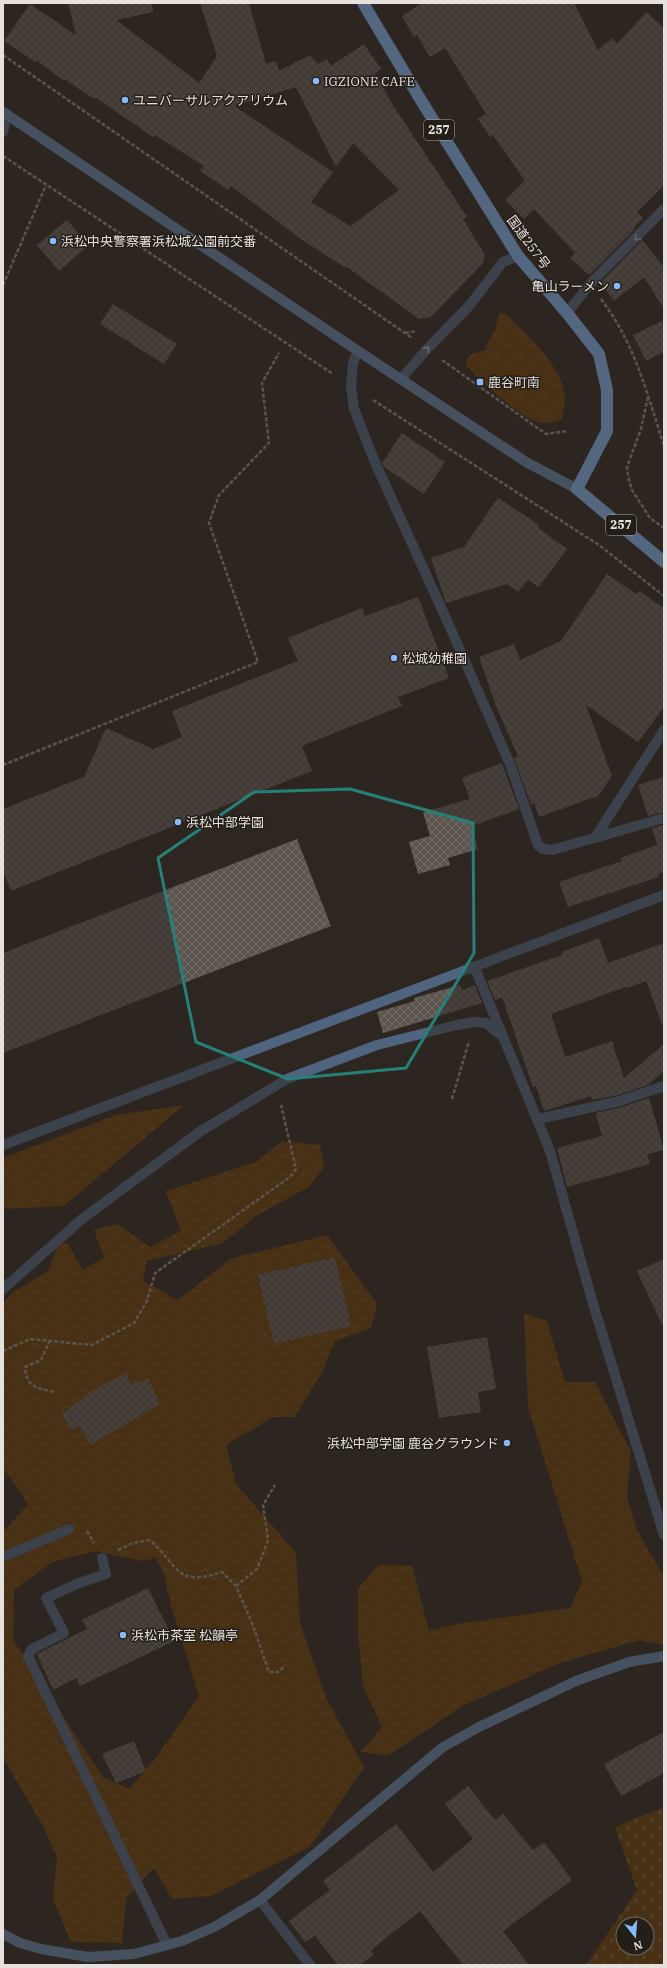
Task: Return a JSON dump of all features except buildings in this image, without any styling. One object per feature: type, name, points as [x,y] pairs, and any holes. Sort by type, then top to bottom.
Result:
[{"type":"highway","name":"国道257号","points":[[363,3],[422,102],[518,256],[567,313],[599,354],[607,390],[607,431],[577,489]]},
{"type":"highway","name":"257","points":[[577,489],[664,562]]},
{"type":"street","points":[[3,132],[5,113],[358,352],[401,378],[526,462],[577,489]]},
{"type":"street","points":[[567,313],[589,284],[664,210]]},
{"type":"street","points":[[401,378],[469,306],[503,262],[518,256]]},
{"type":"street","points":[[358,352],[353,363],[351,386],[354,409],[374,460],[510,764],[538,845],[543,849],[552,850],[664,818]]},
{"type":"street","points":[[595,838],[664,730]]},
{"type":"street","points":[[3,1145],[664,895]]},
{"type":"street","points":[[474,966],[550,1151],[592,1300],[664,1535]]},
{"type":"street","points":[[3,1289],[88,1214],[201,1131],[287,1079],[377,1045],[475,1022],[486,1023],[503,1036]]},
{"type":"street","points":[[538,1119],[620,1101],[664,1086]]},
{"type":"street","points":[[3,1557],[69,1529]]},
{"type":"street","points":[[102,1558],[106,1574],[79,1583],[46,1598],[64,1633],[32,1649],[28,1656],[167,1945]]},
{"type":"street","points":[[3,1934],[20,1943],[41,1949],[88,1956],[134,1954],[167,1945],[214,1927],[260,1900],[443,1747],[479,1727],[576,1681],[629,1662],[664,1656]]},
{"type":"street","points":[[260,1900],[310,1965]]},
{"type":"path","points":[[3,56],[427,349],[546,434],[567,431]]},
{"type":"path","points":[[3,156],[260,324],[351,386],[599,545],[664,596]]},
{"type":"path","points":[[3,285],[46,185]]},
{"type":"path","points":[[589,284],[616,319],[634,354],[664,446]]},
{"type":"path","points":[[405,334],[423,330]]},
{"type":"path","points":[[3,764],[258,662],[208,523],[219,495],[269,443],[262,383],[279,353]]},
{"type":"path","points":[[648,397],[641,429],[627,468],[632,490],[650,518],[664,528]]},
{"type":"path","points":[[452,1099],[475,1022]]},
{"type":"path","points":[[3,1351],[30,1339],[92,1345],[134,1323],[147,1301],[155,1273],[290,1177],[296,1169],[280,1104],[287,1079]]},
{"type":"path","points":[[50,1340],[41,1360],[24,1367],[25,1377],[33,1386],[54,1392]]},
{"type":"path","points":[[236,1586],[257,1568],[261,1560],[268,1540],[264,1506],[275,1486]]},
{"type":"path","points":[[69,1529],[86,1528],[102,1558],[133,1543],[150,1540],[181,1574],[202,1578],[222,1572],[236,1586],[252,1623],[270,1672],[279,1672],[285,1665]]},
{"type":"highlighted area","points":[[350,789],[473,823],[474,953],[406,1068],[288,1079],[196,1042],[158,858],[254,792]]},
{"type":"green space","points":[[500,313],[506,314],[533,341],[551,363],[563,386],[565,398],[562,419],[554,422],[541,423],[524,415],[480,380],[466,365],[470,356],[485,350],[495,330]]},
{"type":"green space","points":[[184,1105],[64,1206],[3,1209],[3,1158],[116,1115]]},
{"type":"green space","points":[[282,1141],[320,1145],[324,1167],[309,1187],[257,1215],[223,1243],[147,1261],[143,1281],[178,1300],[232,1258],[327,1235],[377,1304],[371,1328],[335,1341],[322,1372],[295,1417],[273,1417],[226,1445],[236,1484],[296,1553],[300,1623],[327,1700],[364,1767],[310,1847],[211,1896],[172,1899],[154,1868],[126,1898],[122,1943],[71,1942],[53,1899],[57,1857],[42,1824],[3,1758],[3,1532],[28,1504],[3,1468],[3,1303],[12,1293],[48,1271],[59,1243],[67,1243],[83,1270],[104,1257],[94,1230],[117,1224],[150,1247],[181,1231],[166,1191],[256,1162]],"holes":[[[95,1551],[142,1561],[156,1558],[164,1574],[170,1602],[199,1696],[155,1759],[129,1789],[102,1776],[13,1640],[14,1590],[52,1562]]]},
{"type":"green space","points":[[524,1313],[547,1321],[565,1382],[595,1382],[631,1452],[627,1497],[637,1530],[664,1577],[664,1645],[639,1640],[560,1663],[464,1705],[387,1756],[361,1752],[382,1727],[363,1686],[358,1634],[358,1588],[379,1565],[412,1566],[429,1631],[457,1624],[570,1608],[582,1581],[528,1407]]},
{"type":"green space","points":[[664,1807],[664,1965],[586,1965],[615,1922],[615,1956],[655,1956],[655,1916],[619,1916],[637,1890],[615,1827]]},
{"type":"place","name":"IGZIONE CAFE","points":[[316,81]]},
{"type":"place","name":"ユニバーサルアクアリウム","points":[[125,100]]},
{"type":"place","name":"浜松中央警察署浜松城公園前交番","points":[[53,241]]},
{"type":"place","name":"亀山ラーメン","points":[[617,286]]},
{"type":"place","name":"鹿谷町南","points":[[480,382]]},
{"type":"place","name":"松城幼稚園","points":[[394,658]]},
{"type":"place","name":"浜松中部学園","points":[[178,822]]},
{"type":"place","name":"浜松中部学園 鹿谷グラウンド","points":[[507,1443]]},
{"type":"place","name":"浜松市茶室 松韻亭","points":[[123,1635]]}]
